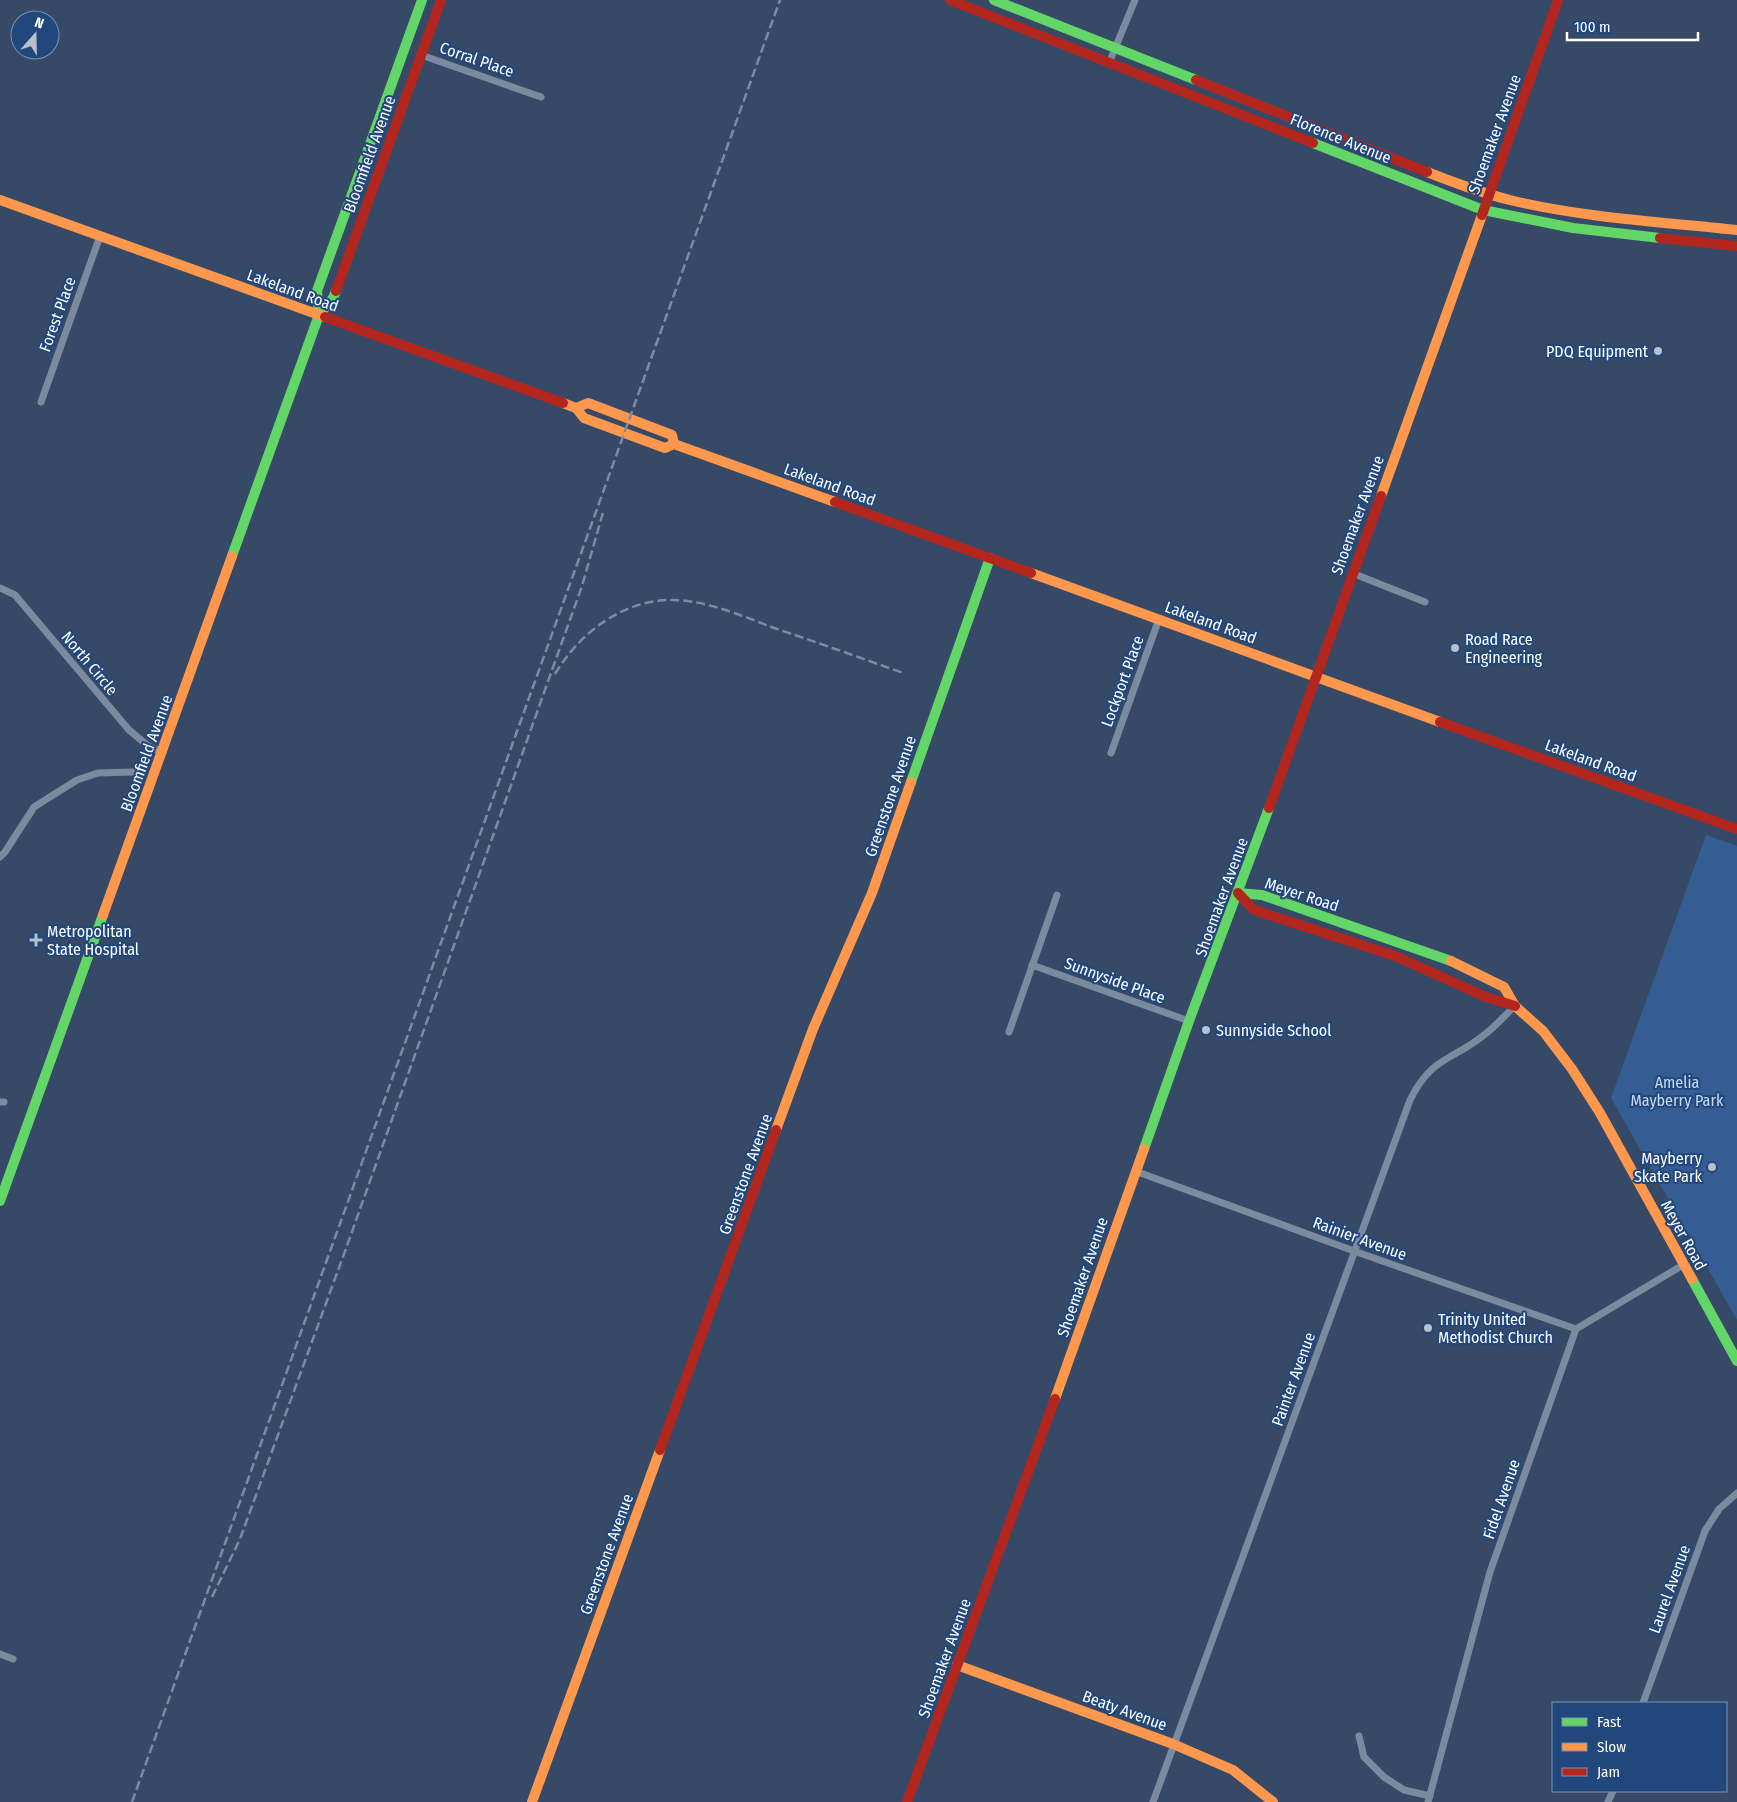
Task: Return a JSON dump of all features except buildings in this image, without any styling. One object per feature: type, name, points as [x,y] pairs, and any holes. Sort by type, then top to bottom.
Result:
[{"type":"main road","name":"Bloomfield Avenue","points":[[0,1202],[163,753],[318,314],[317,291],[422,0]]},
{"type":"main road","name":"Bloomfield Avenue","points":[[318,314],[333,298],[441,0]]},
{"type":"main road","name":"Florence Avenue","points":[[950,0],[1482,210],[1574,228],[1737,246]]},
{"type":"main road","name":"Florence Avenue","points":[[994,0],[1333,136],[1488,194],[1530,205],[1576,213],[1737,230]]},
{"type":"main road","name":"Shoemaker Avenue","points":[[907,1802],[1065,1372],[1135,1171],[1238,893],[1558,0]]},
{"type":"main road","name":"Corral Place","points":[[404,49],[421,55]]},
{"type":"main road","points":[[1328,149],[1333,136]]},
{"type":"main road","name":"Lakeland Road","points":[[0,200],[576,408],[584,418],[666,448],[674,444],[1737,829]]},
{"type":"main road","name":"Lakeland Road","points":[[576,408],[588,403],[672,435],[674,444]]},
{"type":"main road","name":"Greenstone Avenue","points":[[532,1802],[813,1030],[872,893],[990,558]]},
{"type":"main road","name":"Meyer Road","points":[[1238,893],[1262,895],[1408,945],[1449,960],[1504,987],[1515,1006],[1543,1031],[1576,1076],[1609,1129],[1737,1361]]},
{"type":"main road","name":"Meyer Road","points":[[1238,893],[1254,910],[1401,960],[1441,975],[1496,1002],[1515,1006]]},
{"type":"main road","points":[[1401,960],[1408,945]]},
{"type":"main road","name":"Beaty Avenue","points":[[957,1665],[1174,1744],[1233,1770],[1273,1802]]},
{"type":"street","points":[[1109,63],[1134,0]]},
{"type":"street","name":"Corral Place","points":[[421,55],[541,97]]},
{"type":"street","name":"Forest Place","points":[[41,402],[100,236]]},
{"type":"street","points":[[1352,574],[1426,602]]},
{"type":"street","name":"North Circle","points":[[0,588],[15,595],[129,730],[147,745],[163,753]]},
{"type":"street","name":"Lockport Place","points":[[1111,753],[1158,619]]},
{"type":"street","points":[[0,857],[6,852],[34,807],[77,780],[98,774],[133,772]]},
{"type":"street","points":[[1009,1032],[1057,895]]},
{"type":"street","name":"Sunnyside Place","points":[[1032,965],[1189,1021]]},
{"type":"street","name":"Painter Avenue","points":[[1153,1802],[1393,1145],[1416,1088],[1441,1060],[1484,1036],[1515,1006]]},
{"type":"street","name":"Rainier Avenue","points":[[1135,1171],[1576,1329]]},
{"type":"street","points":[[1576,1329],[1684,1264]]},
{"type":"street","name":"Fidel Avenue","points":[[1429,1799],[1490,1572],[1576,1329]]},
{"type":"street","name":"Laurel Avenue","points":[[1643,1702],[1705,1531],[1719,1509],[1737,1493]]},
{"type":"street","points":[[0,1654],[13,1659]]},
{"type":"street","points":[[1359,1736],[1364,1758],[1384,1777],[1404,1790],[1429,1799]]},
{"type":"green space","name":"Amelia Mayberry Park","points":[[1706,835],[1737,846],[1737,1320],[1611,1098]]},
{"type":"railway","points":[[132,1802],[780,0]]},
{"type":"railway","points":[[212,1597],[240,1539],[344,1254],[582,586],[604,509]]},
{"type":"railway","points":[[555,674],[581,641],[596,627],[613,616],[632,607],[651,602],[672,600],[705,604],[726,610],[903,673]]},
{"type":"traffic: fast","points":[[319,315],[317,291],[422,0]]},
{"type":"traffic: fast","points":[[994,0],[1196,80]]},
{"type":"traffic: fast","points":[[1313,143],[1483,210],[1573,228],[1660,238]]},
{"type":"traffic: fast","points":[[232,556],[319,315],[333,298],[336,291]]},
{"type":"traffic: fast","points":[[911,782],[990,558]]},
{"type":"traffic: fast","points":[[1144,1149],[1189,1021],[1269,808]]},
{"type":"traffic: fast","points":[[1238,893],[1262,895],[1451,961]]},
{"type":"traffic: fast","points":[[0,1201],[103,915]]},
{"type":"traffic: fast","points":[[1692,1279],[1737,1361]]},
{"type":"traffic: slow","points":[[1427,172],[1492,195],[1542,207],[1625,219],[1737,230]]},
{"type":"traffic: slow","points":[[0,200],[325,317]]},
{"type":"traffic: slow","points":[[1381,496],[1482,215]]},
{"type":"traffic: slow","points":[[563,403],[576,408],[584,418],[665,448],[674,444],[835,502]]},
{"type":"traffic: slow","points":[[576,408],[588,403],[672,435],[674,444]]},
{"type":"traffic: slow","points":[[103,915],[232,556]]},
{"type":"traffic: slow","points":[[1031,573],[1440,722]]},
{"type":"traffic: slow","points":[[776,1130],[813,1029],[872,893],[911,782]]},
{"type":"traffic: slow","points":[[1451,961],[1504,987],[1515,1006],[1543,1031],[1572,1069],[1600,1113],[1692,1279]]},
{"type":"traffic: slow","points":[[1055,1399],[1144,1149]]},
{"type":"traffic: slow","points":[[532,1802],[660,1450]]},
{"type":"traffic: slow","points":[[957,1665],[1173,1744],[1233,1770],[1273,1802]]},
{"type":"traffic: jam","points":[[336,291],[441,0]]},
{"type":"traffic: jam","points":[[950,0],[1313,143]]},
{"type":"traffic: jam","points":[[1482,215],[1558,0]]},
{"type":"traffic: jam","points":[[1196,80],[1427,172]]},
{"type":"traffic: jam","points":[[1660,238],[1737,246]]},
{"type":"traffic: jam","points":[[325,317],[563,403]]},
{"type":"traffic: jam","points":[[1269,808],[1381,496]]},
{"type":"traffic: jam","points":[[835,502],[1031,573]]},
{"type":"traffic: jam","points":[[1440,722],[1737,829]]},
{"type":"traffic: jam","points":[[1238,893],[1254,910],[1395,956],[1486,997],[1515,1006]]},
{"type":"traffic: jam","points":[[660,1450],[776,1130]]},
{"type":"traffic: jam","points":[[907,1802],[1055,1399]]},
{"type":"place","name":"PDQ Equipment","points":[[1658,351]]},
{"type":"place","name":"Road Race Engineering","points":[[1455,648]]},
{"type":"place","name":"Metropolitan State Hospital","points":[[36,940]]},
{"type":"place","name":"Sunnyside School","points":[[1206,1030]]},
{"type":"place","name":"Mayberry Skate Park","points":[[1712,1167]]},
{"type":"place","name":"Trinity United Methodist Church","points":[[1428,1328]]}]
